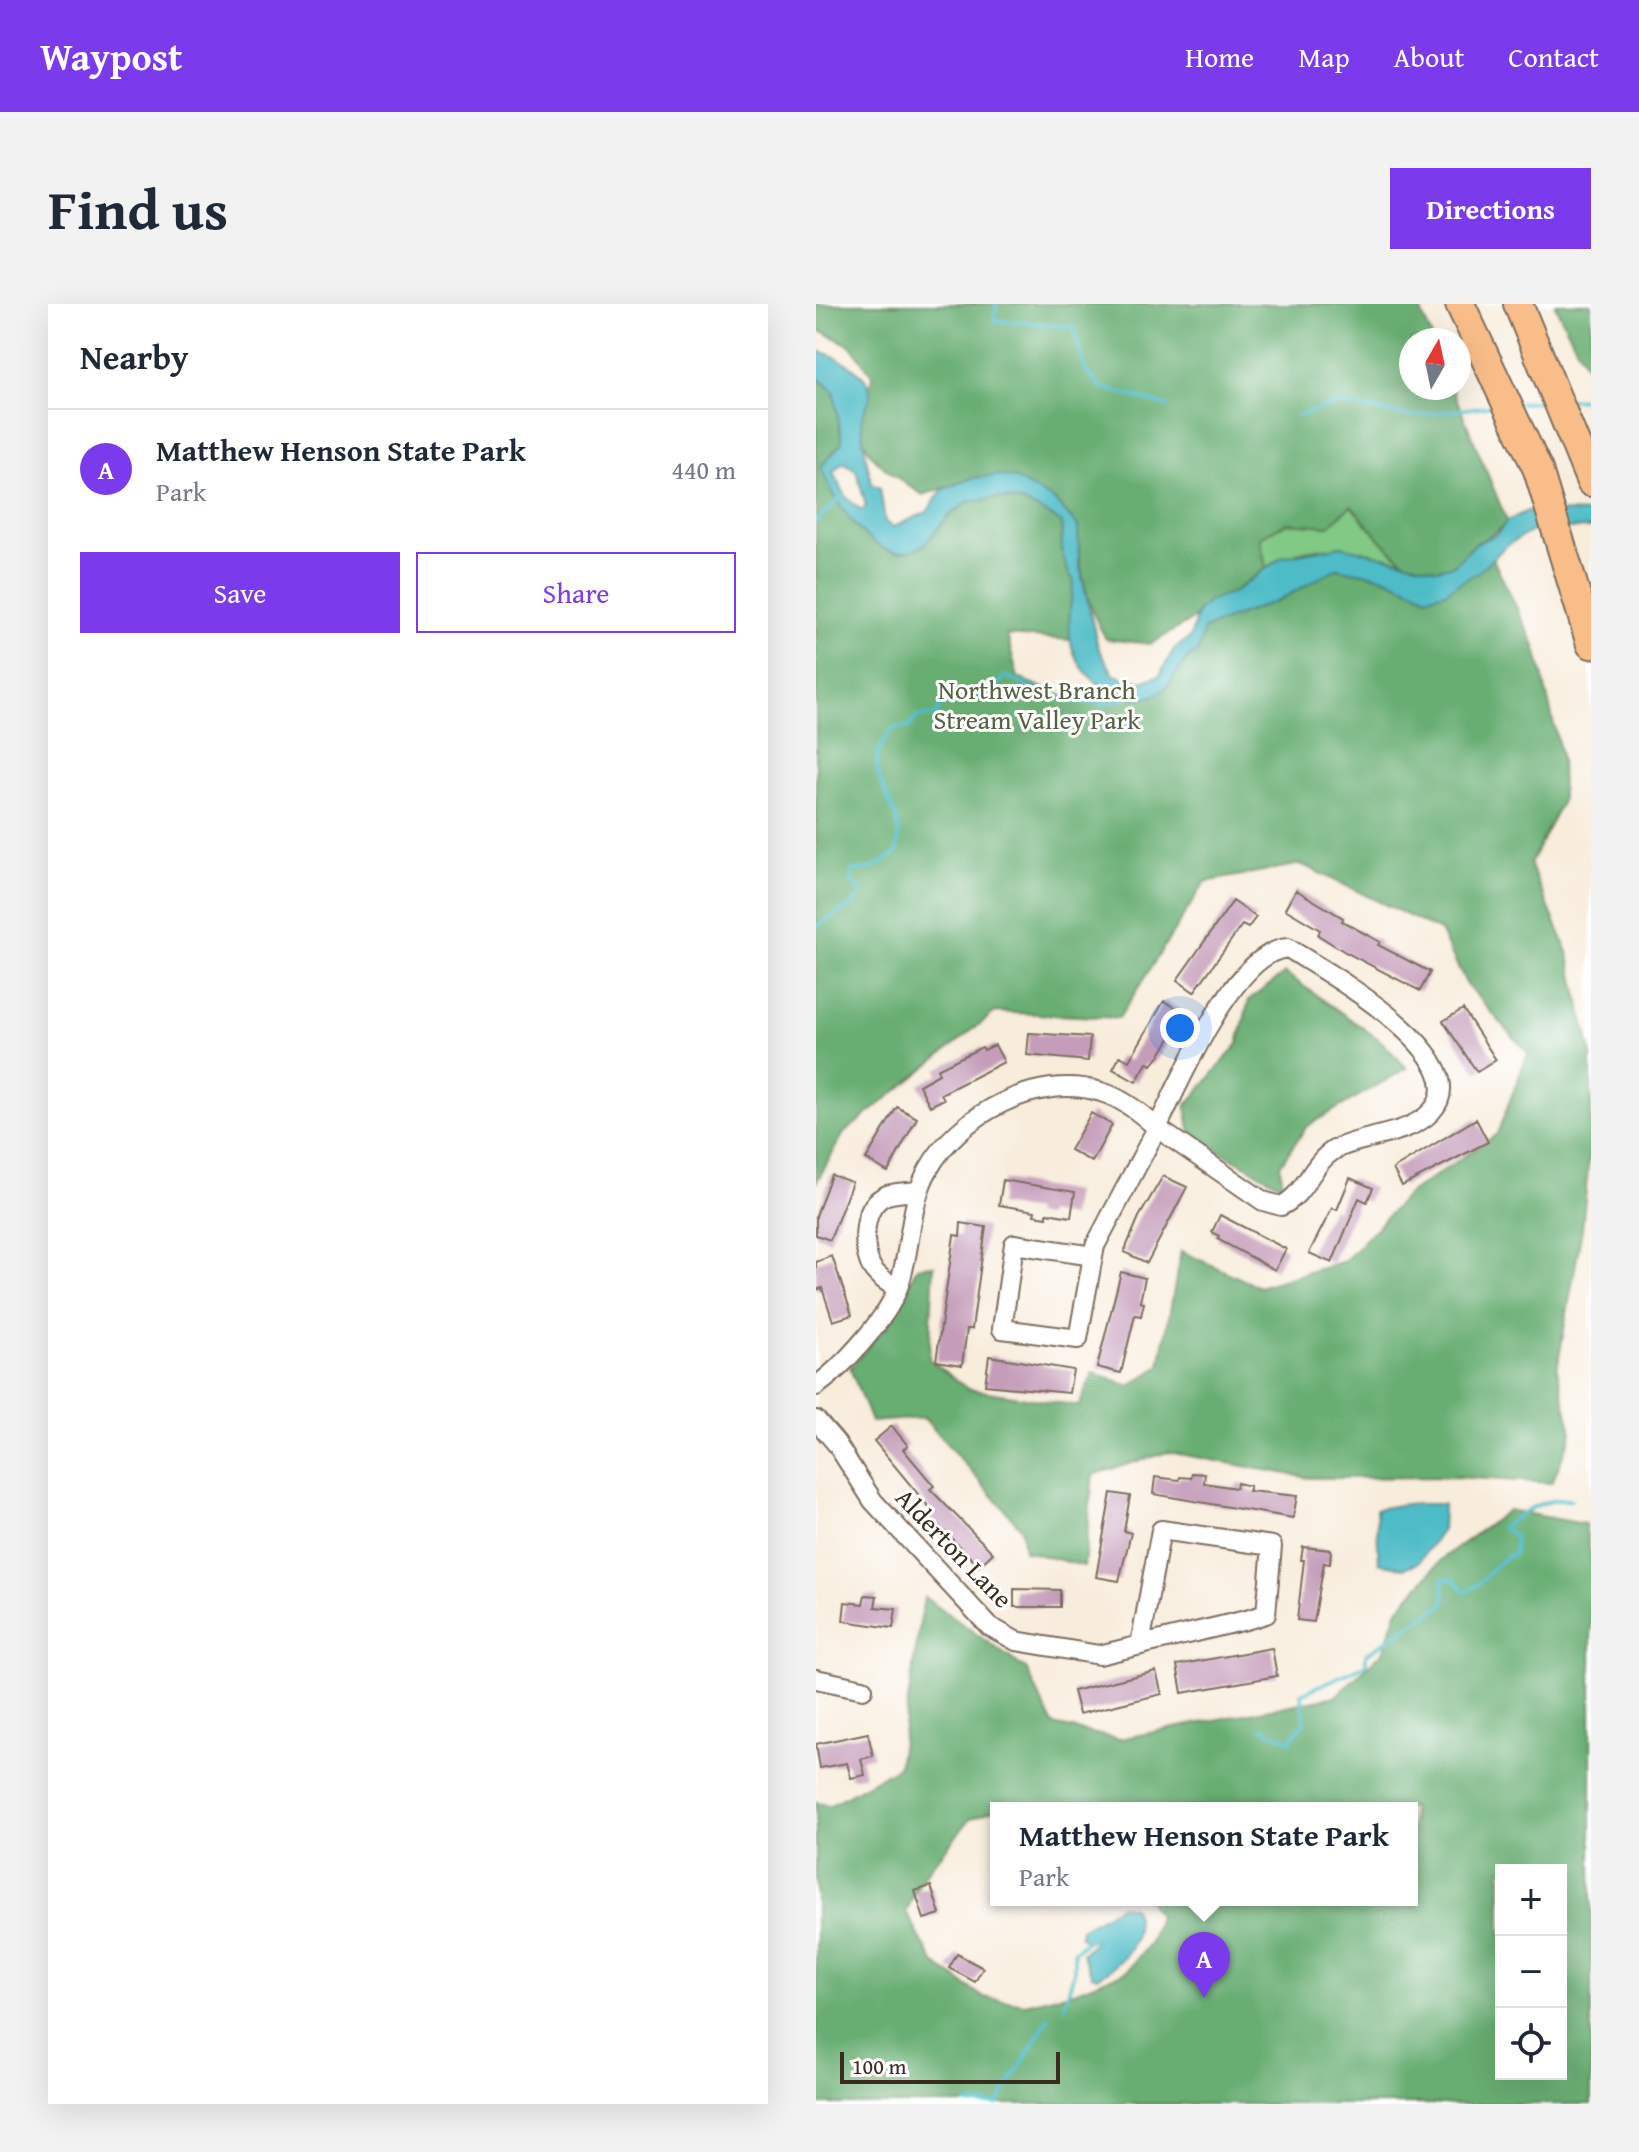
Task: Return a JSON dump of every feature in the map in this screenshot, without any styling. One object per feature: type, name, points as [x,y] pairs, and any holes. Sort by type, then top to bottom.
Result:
[{"type":"highway","points":[[1460,304],[1538,470],[1590,642]]},
{"type":"highway","points":[[1518,304],[1591,482]]},
{"type":"street","points":[[816,1386],[877,1324],[898,1288],[919,1191],[944,1146],[983,1115],[1034,1090],[1077,1088],[1101,1092],[1139,1112],[1157,1128],[1263,1201],[1281,1206],[1294,1200],[1322,1157],[1345,1144],[1405,1126],[1429,1114],[1440,1091],[1434,1065],[1418,1040],[1327,973],[1288,948],[1276,949],[1261,958],[1245,975],[1208,1026],[1157,1128],[1121,1191],[1093,1256],[1078,1339],[1002,1329],[1014,1244],[1093,1256]]},
{"type":"street","points":[[898,1288],[887,1284],[870,1266],[865,1228],[873,1207],[886,1196],[919,1191]]},
{"type":"street","name":"Alderton Lane","points":[[816,1420],[836,1443],[873,1501],[989,1626],[1016,1641],[1099,1655],[1140,1645],[1266,1614],[1272,1546],[1161,1530],[1140,1645]]},
{"type":"street","points":[[816,1679],[863,1689]]},
{"type":"green space","points":[[816,304],[1418,304],[1428,328],[1399,328],[1399,400],[1457,400],[1507,521],[1473,546],[1455,564],[1440,571],[1411,565],[1397,555],[1351,506],[1329,526],[1287,523],[1260,537],[1266,568],[1234,592],[1209,601],[1193,619],[1151,644],[1106,639],[1084,585],[1078,527],[1054,500],[973,478],[923,495],[890,472],[871,454],[861,431],[861,417],[872,375],[850,345],[816,329]]},
{"type":"green space","points":[[1554,304],[1591,304],[1591,375]]},
{"type":"green space","name":"Northwest Branch Stream Valley Park","points":[[816,376],[834,392],[842,442],[821,467],[841,508],[853,520],[921,547],[948,517],[969,501],[997,498],[1018,501],[1062,523],[1064,560],[1074,581],[1070,640],[1007,635],[1018,678],[1070,699],[1151,697],[1170,683],[1204,629],[1283,598],[1337,568],[1384,577],[1428,597],[1478,572],[1492,557],[1536,648],[1561,755],[1562,801],[1530,864],[1568,952],[1591,1053],[1591,1139],[1582,1229],[1557,1369],[1572,1433],[1552,1483],[1456,1477],[1309,1478],[1168,1452],[1093,1475],[1084,1566],[1024,1551],[1021,1528],[924,1418],[871,1422],[850,1368],[890,1322],[917,1267],[934,1265],[929,1359],[968,1389],[1079,1406],[1093,1372],[1130,1386],[1160,1366],[1181,1251],[1259,1287],[1345,1261],[1407,1195],[1497,1134],[1528,1053],[1467,985],[1440,931],[1301,864],[1205,882],[1119,1018],[995,1012],[844,1133],[816,1183]]},
{"type":"green space","points":[[1351,506],[1403,561],[1368,552],[1333,548],[1299,552],[1266,568],[1260,537],[1287,523],[1329,526]]},
{"type":"green space","points":[[1285,973],[1380,1040],[1407,1068],[1307,1126],[1280,1165],[1282,1186],[1191,1135],[1186,1106],[1238,1044],[1249,1000]]},
{"type":"green space","points":[[1508,1510],[1585,1524],[1591,1559],[1591,2104],[816,2104],[816,1803],[830,1805],[898,1767],[924,1597],[1027,1670],[1053,1725],[1119,1739],[1336,1696],[1383,1652],[1398,1609],[1443,1558]]},
{"type":"water","points":[[816,351],[842,360],[865,380],[870,397],[862,418],[865,452],[872,484],[880,488],[885,522],[893,527],[927,512],[942,490],[973,478],[998,475],[1014,478],[1054,500],[1078,526],[1079,563],[1098,647],[1114,675],[1142,682],[1160,675],[1174,649],[1190,638],[1198,611],[1209,601],[1234,592],[1282,557],[1341,546],[1437,569],[1454,565],[1475,544],[1497,534],[1507,521],[1527,511],[1591,513],[1591,528],[1534,530],[1507,545],[1478,572],[1445,592],[1428,597],[1384,577],[1337,568],[1283,598],[1204,629],[1198,652],[1185,661],[1158,694],[1124,697],[1090,677],[1075,655],[1069,628],[1074,581],[1064,560],[1062,523],[1041,510],[1009,499],[969,501],[948,517],[920,547],[904,552],[888,550],[858,529],[835,497],[821,467],[842,442],[834,392],[816,376]],"holes":[[[843,462],[856,470],[866,506],[861,510],[847,498],[833,472]]]},
{"type":"water","points":[[1405,1504],[1443,1504],[1442,1530],[1418,1563],[1404,1568],[1379,1563],[1376,1509]]},
{"type":"water","points":[[1119,1906],[1132,1907],[1136,1918],[1137,1929],[1130,1949],[1115,1965],[1097,1977],[1092,1975],[1082,1954],[1098,1938],[1084,1940],[1080,1935],[1081,1929]]},
{"type":"building","points":[[1296,890],[1380,942],[1378,945],[1430,972],[1420,991],[1345,952],[1318,935],[1320,930],[1285,909]]},
{"type":"building","points":[[1233,901],[1256,917],[1248,928],[1242,925],[1194,992],[1177,980]]},
{"type":"building","points":[[1164,1001],[1185,1013],[1160,1055],[1152,1065],[1147,1063],[1136,1082],[1113,1069],[1120,1056],[1129,1061]]},
{"type":"building","points":[[1463,1009],[1496,1060],[1477,1072],[1443,1021]]},
{"type":"building","points":[[1029,1033],[1090,1037],[1088,1061],[1027,1055]]},
{"type":"building","points":[[995,1045],[1004,1062],[941,1094],[944,1099],[930,1106],[919,1085],[939,1074],[937,1069],[982,1047],[984,1050]]},
{"type":"building","points":[[897,1107],[917,1118],[888,1172],[866,1159]]},
{"type":"building","points":[[1091,1113],[1112,1125],[1092,1162],[1070,1150]]},
{"type":"building","points":[[1476,1119],[1488,1142],[1402,1186],[1393,1169]]},
{"type":"building","points":[[831,1175],[852,1182],[830,1240],[816,1235],[816,1216]]},
{"type":"building","points":[[1163,1176],[1187,1187],[1147,1263],[1124,1252],[1139,1217]]},
{"type":"building","points":[[1350,1178],[1373,1188],[1367,1202],[1359,1198],[1332,1263],[1309,1253],[1332,1208],[1337,1210]]},
{"type":"building","points":[[1003,1180],[1075,1192],[1071,1217],[1047,1213],[1047,1217],[1034,1215],[1035,1211],[999,1205]]},
{"type":"building","points":[[1220,1215],[1286,1249],[1275,1270],[1217,1239],[1219,1236],[1212,1232]]},
{"type":"building","points":[[961,1223],[986,1227],[972,1329],[967,1329],[962,1365],[936,1361],[954,1235],[960,1236]]},
{"type":"building","points":[[832,1256],[852,1315],[833,1321],[822,1288],[816,1290],[816,1262]]},
{"type":"building","points":[[1121,1272],[1145,1278],[1140,1302],[1144,1303],[1141,1316],[1135,1315],[1121,1373],[1097,1367]]},
{"type":"building","points":[[989,1356],[1073,1370],[1069,1393],[985,1385]]},
{"type":"building","points":[[892,1426],[908,1446],[903,1449],[934,1486],[930,1489],[993,1553],[979,1566],[928,1515],[932,1511],[874,1441]]},
{"type":"building","points":[[1192,1473],[1205,1474],[1204,1483],[1236,1488],[1237,1483],[1250,1486],[1248,1491],[1297,1496],[1293,1518],[1153,1494],[1155,1477],[1179,1480],[1180,1477],[1191,1478]]},
{"type":"building","points":[[1111,1493],[1130,1496],[1124,1531],[1131,1533],[1119,1581],[1096,1577]]},
{"type":"building","points":[[1303,1547],[1331,1550],[1330,1564],[1324,1563],[1314,1622],[1297,1620]]},
{"type":"building","points":[[1014,1589],[1060,1590],[1060,1607],[1014,1607]]},
{"type":"building","points":[[865,1595],[877,1596],[875,1607],[896,1609],[893,1628],[843,1621],[845,1602],[863,1604]]},
{"type":"building","points":[[1272,1648],[1277,1676],[1182,1693],[1177,1665]]},
{"type":"building","points":[[1156,1671],[1162,1694],[1079,1714],[1073,1691]]},
{"type":"building","points":[[868,1733],[873,1756],[861,1759],[865,1775],[851,1778],[847,1763],[820,1768],[816,1744]]},
{"type":"building","points":[[931,1886],[940,1914],[924,1919],[915,1891]]},
{"type":"building","points":[[957,1954],[983,1968],[975,1982],[949,1968]]},
{"type":"waterway","points":[[996,304],[994,320],[1074,327],[1085,370],[1101,387],[1167,406]]},
{"type":"waterway","points":[[1568,400],[1588,399],[1591,405]]},
{"type":"waterway","points":[[1520,403],[1547,402]]},
{"type":"waterway","points":[[1298,416],[1336,404],[1413,416],[1495,405]]},
{"type":"waterway","points":[[816,521],[840,498]]},
{"type":"waterway","points":[[816,926],[855,903],[862,891],[851,882],[853,870],[871,869],[897,853],[898,825],[877,764],[883,742],[893,728],[909,727],[916,717],[936,715],[940,705],[988,695],[1005,676],[1051,695],[1084,702],[1117,701],[1132,695]]},
{"type":"waterway","points":[[1262,1728],[1290,1741],[1305,1720],[1301,1694],[1366,1665],[1366,1654],[1445,1603],[1443,1579],[1454,1579],[1465,1592],[1479,1584],[1500,1562],[1514,1554],[1515,1537],[1502,1527],[1543,1503],[1571,1500]]},
{"type":"waterway","points":[[1064,2007],[1074,1972],[1074,1952],[1086,1941],[1098,1938]]},
{"type":"waterway","points":[[967,2104],[998,2104],[1049,2017]]},
{"type":"place","name":"Matthew Henson State Park","points":[[1204,1998]]}]
